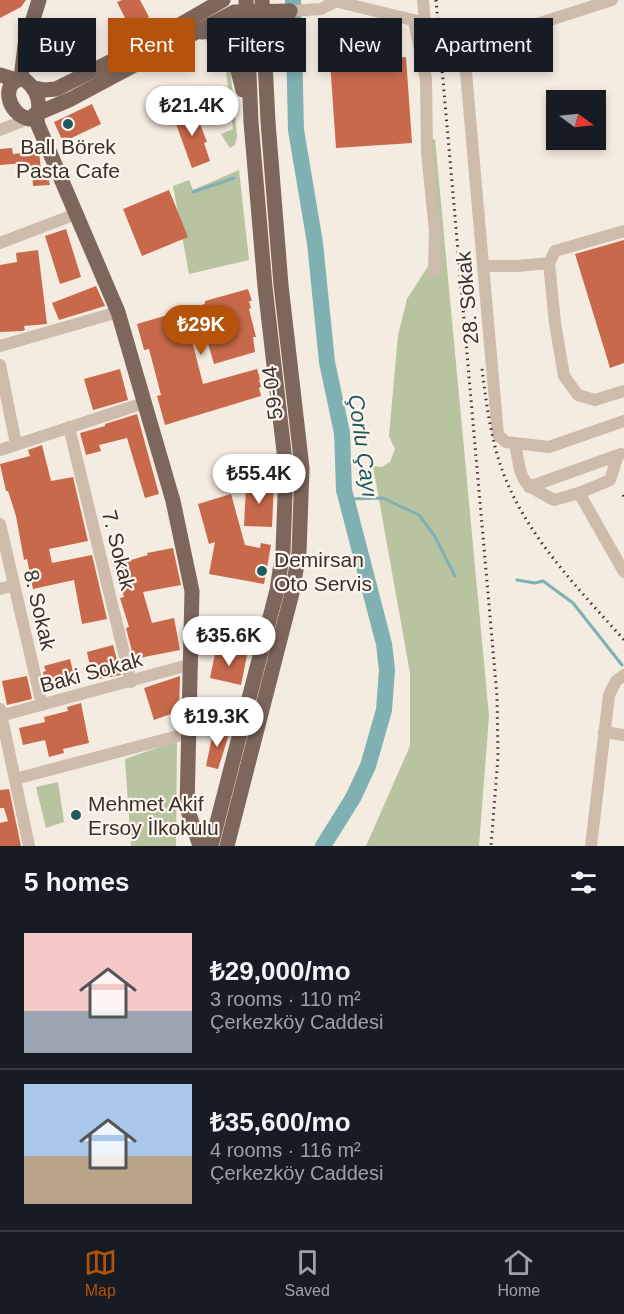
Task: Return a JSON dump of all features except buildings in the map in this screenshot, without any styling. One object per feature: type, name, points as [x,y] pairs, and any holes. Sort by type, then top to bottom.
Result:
[{"type":"main road","points":[[39,0],[25,45],[24,79],[39,102],[33,119],[118,312],[173,501],[192,591],[188,808],[200,846]]},
{"type":"main road","points":[[190,18],[212,0]]},
{"type":"main road","points":[[192,18],[223,0]]},
{"type":"main road","points":[[195,33],[246,6],[290,10],[286,18]]},
{"type":"main road","name":"59-04","points":[[211,846],[277,590],[286,513],[286,469],[265,287],[251,122],[246,6]]},
{"type":"main road","points":[[195,35],[214,29],[222,31],[229,37],[251,122]]},
{"type":"main road","points":[[0,75],[24,79],[44,90],[56,89],[108,63]]},
{"type":"main road","points":[[24,79],[9,94],[5,102],[18,115],[33,119],[121,72]]},
{"type":"main road","name":"59-04","points":[[227,846],[292,593],[301,513],[302,468],[281,285],[266,72]]},
{"type":"street","points":[[421,18],[423,0]]},
{"type":"street","points":[[553,19],[612,0]]},
{"type":"street","points":[[290,10],[321,9],[333,1],[414,21]]},
{"type":"street","points":[[425,72],[427,152],[435,232],[434,272]]},
{"type":"street","name":"28. Sokak","points":[[466,72],[498,435],[506,442],[516,444]]},
{"type":"street","points":[[0,129],[7,122],[5,102]]},
{"type":"street","points":[[0,129],[33,119]]},
{"type":"street","points":[[0,243],[76,214]]},
{"type":"street","points":[[624,231],[555,251],[549,263],[555,323],[564,376],[578,395],[595,400],[624,391]]},
{"type":"street","points":[[484,266],[549,263]]},
{"type":"street","points":[[0,346],[118,312]]},
{"type":"street","points":[[0,365],[16,444]]},
{"type":"street","points":[[0,450],[144,402]]},
{"type":"street","points":[[621,454],[610,480],[579,493],[554,500],[529,487],[523,481],[516,444],[549,447],[624,421]]},
{"type":"street","name":"7. Sokak","points":[[69,427],[130,682]]},
{"type":"street","points":[[529,487],[621,454]]},
{"type":"street","points":[[579,493],[624,572]]},
{"type":"street","name":"8. Sokak","points":[[0,524],[42,705]]},
{"type":"street","points":[[0,589],[14,585]]},
{"type":"street","name":"Baki Sokak","points":[[1,713],[42,705],[192,664]]},
{"type":"street","points":[[591,846],[609,695],[620,678]]},
{"type":"street","points":[[1,713],[29,846]]},
{"type":"street","points":[[604,732],[624,735]]},
{"type":"street","points":[[15,779],[189,733]]},
{"type":"green space","points":[[226,72],[231,72],[237,136],[235,145],[230,148],[221,134],[233,129]]},
{"type":"green space","points":[[435,139],[489,716],[479,846],[366,846],[410,746],[410,673],[373,466],[382,467],[390,462],[395,449],[389,436],[398,335],[407,299],[429,265],[432,234],[424,142]]},
{"type":"green space","points":[[239,170],[249,260],[189,274],[173,186],[189,180],[193,190]]},
{"type":"green space","points":[[177,741],[176,846],[131,846],[125,759]]},
{"type":"green space","points":[[58,782],[64,822],[46,828],[36,787]]},
{"type":"waterway","name":"Çorlu Çayı","points":[[293,0],[296,130],[315,243],[327,362],[342,433],[344,490],[384,644],[387,670],[384,710],[368,766],[353,798],[323,846]]},
{"type":"waterway","points":[[193,192],[234,178]]},
{"type":"waterway","points":[[346,499],[383,498],[419,515],[434,535],[455,576]]},
{"type":"waterway","points":[[517,580],[535,583],[543,581],[573,603],[622,665]]},
{"type":"railway","points":[[436,0],[497,696],[498,757],[491,846]]},
{"type":"railway","points":[[482,369],[489,417],[500,464],[522,513],[553,558],[624,640]]},
{"type":"place","name":"Ball Börek Pasta Cafe","points":[[68,124]]},
{"type":"place","name":"Demirsan Oto Servis","points":[[262,571]]},
{"type":"place","name":"Mehmet Akif Ersoy İlkokulu","points":[[76,815]]}]
